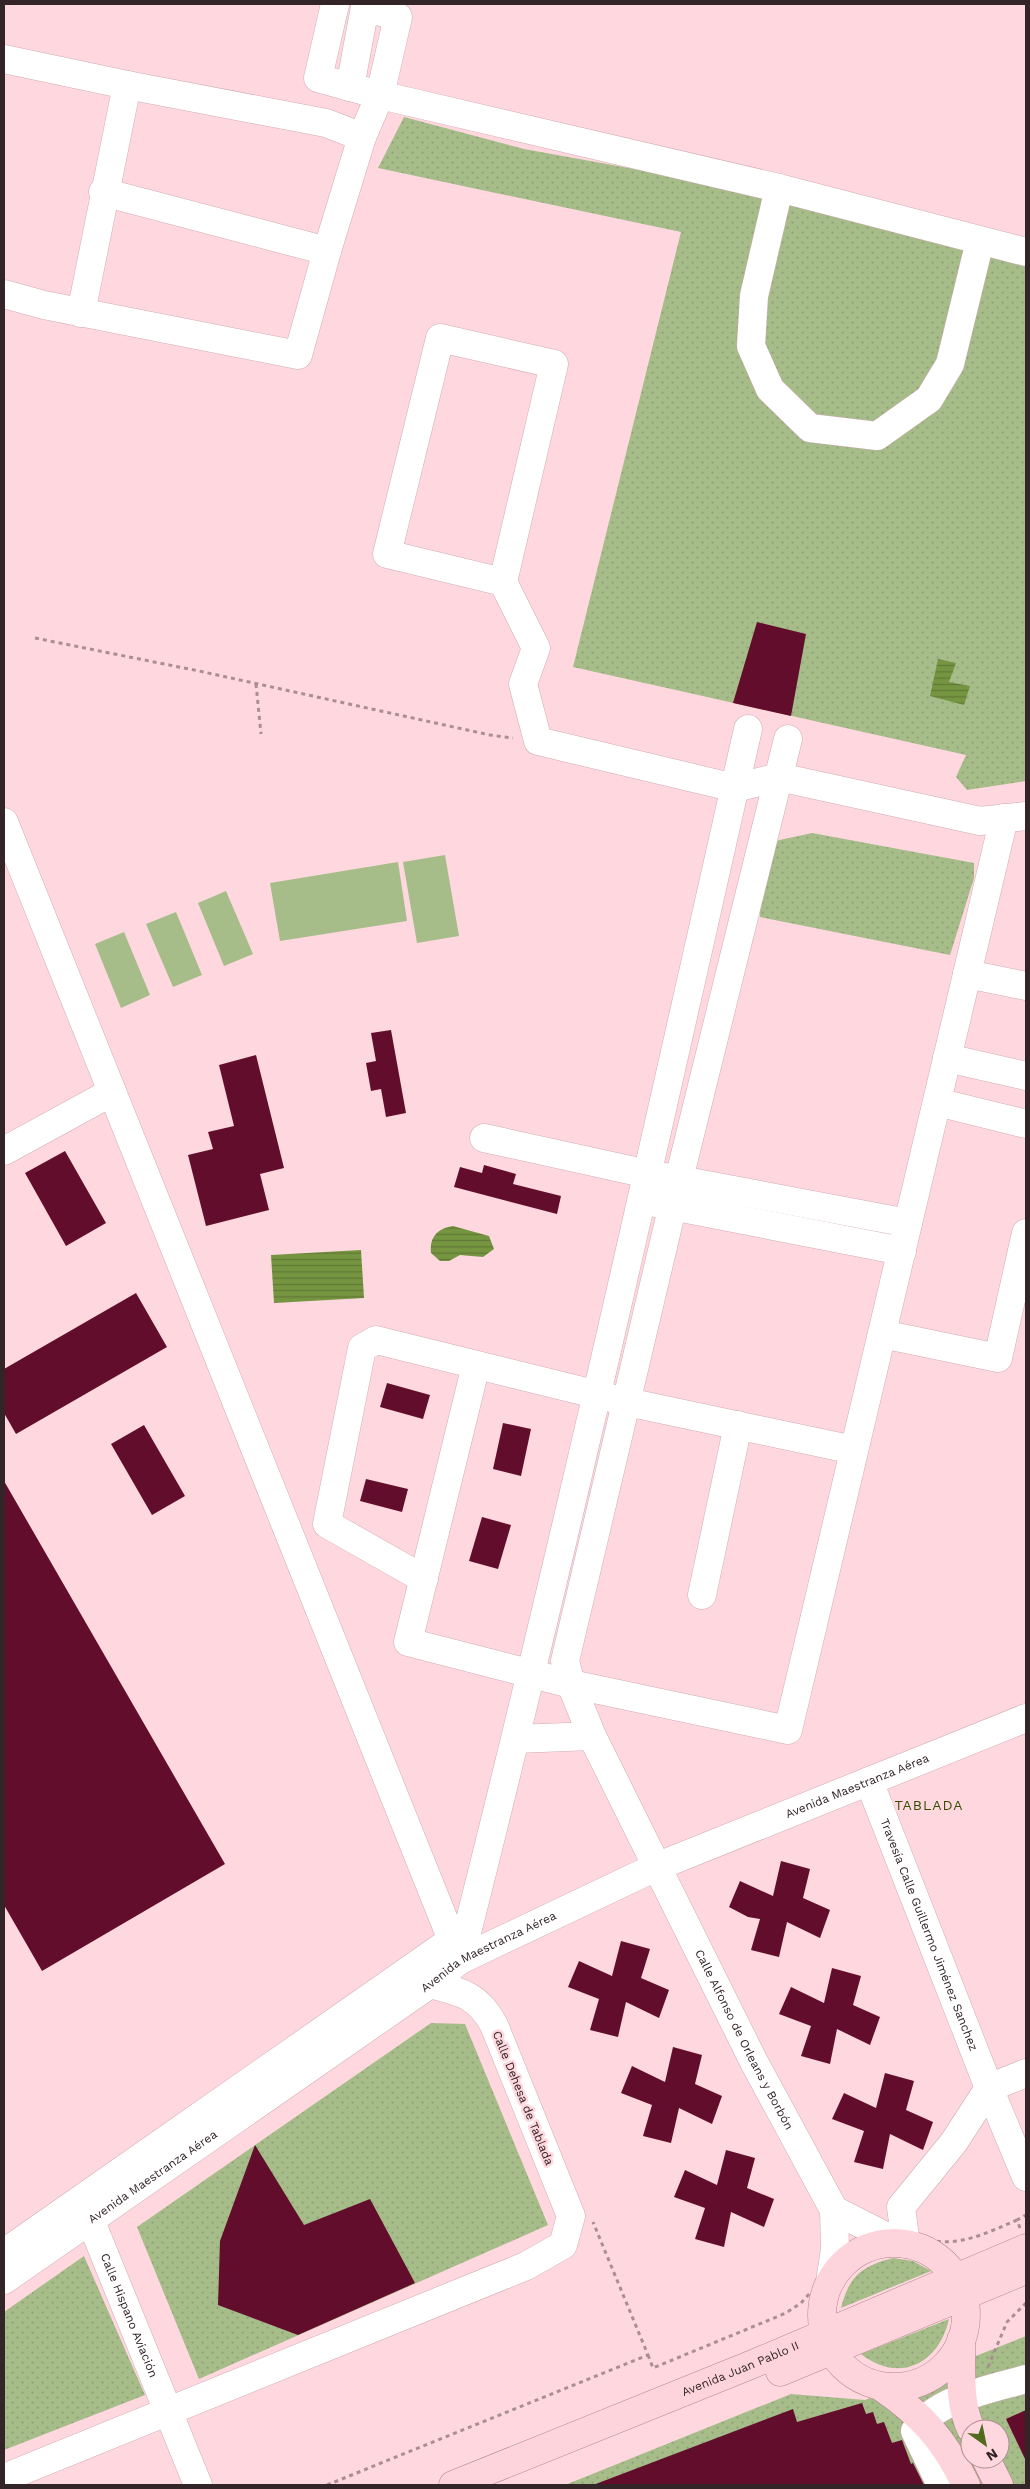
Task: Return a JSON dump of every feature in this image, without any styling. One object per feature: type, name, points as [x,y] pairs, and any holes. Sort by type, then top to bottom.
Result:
[{"type":"main road","points":[[966,2419],[962,2397],[961,2340],[966,2318],[960,2287],[941,2260],[920,2247],[902,2243],[876,2245],[857,2252],[841,2265],[830,2282],[824,2298],[822,2316],[828,2343],[845,2368],[880,2386],[911,2407],[952,2456],[966,2485]]},
{"type":"main road","name":"Avenida Juan Pablo II","points":[[504,2485],[960,2287],[1026,2248]]},
{"type":"main road","name":"Avenida Juan Pablo II","points":[[960,2287],[1026,2270]]},
{"type":"main road","points":[[880,2386],[905,2386],[929,2378],[948,2362],[961,2340]]},
{"type":"main road","name":"Avenida Juan Pablo II","points":[[453,2485],[828,2343]]},
{"type":"main road","points":[[991,2469],[999,2485]]},
{"type":"street","points":[[326,123],[318,78],[335,4]]},
{"type":"street","points":[[4,294],[80,312],[298,355],[362,137],[380,95],[398,17],[359,6],[350,87]]},
{"type":"street","points":[[4,60],[326,123],[362,137]]},
{"type":"street","points":[[318,78],[380,95],[779,188],[1026,252]]},
{"type":"street","points":[[80,312],[103,192],[127,85]]},
{"type":"street","points":[[779,188],[754,296],[751,346],[770,389],[810,428],[876,436],[929,399],[950,364],[980,241]]},
{"type":"street","points":[[103,192],[327,251]]},
{"type":"street","points":[[476,1365],[408,1642],[571,1684],[788,1730],[967,974],[1015,817],[980,822],[779,777],[735,788],[538,741],[523,684],[536,648],[503,582],[554,364],[440,338],[387,554],[503,582]]},
{"type":"street","points":[[4,2254],[456,1950],[516,1739],[642,1201],[748,729]]},
{"type":"street","name":"Calle Alfonso de Orleans y Borbón","points":[[788,739],[680,1179],[565,1661],[571,1684],[592,1736],[656,1867],[754,2062],[834,2210],[835,2249],[830,2282]]},
{"type":"street","points":[[4,822],[456,1950]]},
{"type":"street","points":[[967,974],[1026,986]]},
{"type":"street","points":[[947,1058],[1026,1076]]},
{"type":"street","points":[[4,1151],[112,1092]]},
{"type":"street","points":[[937,1102],[1026,1124]]},
{"type":"street","points":[[484,1138],[648,1174],[908,1222]]},
{"type":"street","points":[[642,1201],[902,1251]]},
{"type":"street","points":[[882,1334],[998,1358],[1026,1233]]},
{"type":"street","points":[[424,1580],[327,1524],[362,1348],[376,1340],[627,1402],[854,1450]]},
{"type":"street","points":[[702,1595],[738,1425]]},
{"type":"street","name":"Avenida Maestranza Aérea","points":[[4,2280],[90,2218],[430,1984],[456,1950],[1026,1718]]},
{"type":"street","points":[[516,1739],[592,1736]]},
{"type":"street","name":"Travesía Calle Guillermo Jiménez Sanchez","points":[[869,1781],[989,2088],[1026,2177]]},
{"type":"street","name":"Calle Dehesa de Tablada","points":[[170,2412],[526,2266],[564,2245],[571,2216],[494,2025],[484,2008],[461,1992],[430,1984]]},
{"type":"street","points":[[834,2210],[902,2243],[901,2207],[954,2142],[989,2088],[1026,2073]]},
{"type":"street","name":"Calle Hispano Aviación","points":[[90,2218],[198,2485]]},
{"type":"street","points":[[941,2485],[915,2431],[922,2419],[962,2397],[1026,2379]]},
{"type":"street","points":[[4,2478],[170,2412]]},
{"type":"path","points":[[35,638],[490,735],[538,741]]},
{"type":"path","points":[[256,684],[261,734]]},
{"type":"shaded area","points":[[404,117],[524,149],[684,178],[1026,264],[1026,781],[967,790],[956,777],[966,755],[573,667],[681,232],[378,168]]},
{"type":"shaded area","points":[[938,659],[956,663],[949,682],[970,686],[964,705],[930,696]]},
{"type":"shaded area","points":[[812,833],[974,863],[974,878],[950,955],[760,917],[761,852],[775,841]]},
{"type":"shaded area","points":[[445,855],[459,936],[417,943],[403,862]]},
{"type":"shaded area","points":[[398,862],[407,921],[280,941],[270,883]]},
{"type":"shaded area","points":[[226,891],[253,954],[224,966],[198,903]]},
{"type":"shaded area","points":[[176,912],[202,975],[173,987],[146,924]]},
{"type":"shaded area","points":[[124,932],[150,995],[121,1008],[95,944]]},
{"type":"shaded area","points":[[453,1226],[489,1236],[494,1249],[483,1257],[460,1255],[449,1261],[440,1261],[431,1253],[431,1242],[439,1231]]},
{"type":"shaded area","points":[[361,1250],[364,1298],[274,1303],[271,1255]]},
{"type":"shaded area","points":[[431,2023],[465,2024],[548,2225],[199,2379],[137,2227]]},
{"type":"shaded area","points":[[84,2256],[145,2395],[4,2450],[4,2312]]},
{"type":"shaded area","points":[[893,2258],[913,2261],[931,2271],[841,2308],[848,2288],[858,2274],[873,2265]]},
{"type":"shaded area","points":[[949,2319],[944,2335],[936,2348],[927,2358],[916,2365],[903,2368],[889,2368],[875,2363],[861,2354]]},
{"type":"shaded area","points":[[1026,2336],[1026,2485],[565,2485],[791,2394],[865,2400]]},
{"type":"building","points":[[757,622],[806,634],[791,716],[733,703]]},
{"type":"building","points":[[391,1030],[406,1113],[386,1117],[381,1089],[371,1091],[366,1063],[376,1061],[371,1033]]},
{"type":"building","points":[[256,1055],[284,1168],[260,1174],[269,1210],[206,1226],[188,1155],[213,1149],[208,1132],[234,1126],[219,1065]]},
{"type":"building","points":[[65,1151],[106,1223],[66,1246],[25,1173]]},
{"type":"building","points":[[484,1165],[516,1174],[513,1184],[561,1196],[557,1214],[454,1187],[460,1167],[482,1173]]},
{"type":"building","points":[[136,1293],[167,1347],[16,1434],[4,1413],[4,1369]]},
{"type":"building","points":[[387,1383],[430,1395],[423,1419],[380,1407]]},
{"type":"building","points":[[503,1423],[531,1429],[521,1476],[493,1469]]},
{"type":"building","points":[[144,1425],[185,1496],[152,1515],[111,1444]]},
{"type":"building","points":[[366,1479],[408,1489],[402,1512],[360,1501]]},
{"type":"building","points":[[4,1481],[225,1864],[42,1971],[4,1905]]},
{"type":"building","points":[[482,1517],[511,1525],[498,1569],[469,1561]]},
{"type":"building","points":[[781,1861],[810,1869],[803,1898],[830,1910],[820,1938],[787,1922],[779,1957],[751,1950],[760,1919],[748,1917],[729,1907],[740,1881],[773,1896]]},
{"type":"building","points":[[621,1941],[650,1949],[641,1978],[669,1990],[659,2018],[626,2002],[618,2037],[590,2030],[599,1999],[568,1987],[579,1961],[612,1976]]},
{"type":"building","points":[[832,1968],[861,1976],[853,2005],[880,2017],[870,2045],[837,2029],[830,2064],[801,2056],[811,2026],[779,2014],[791,1987],[824,2003]]},
{"type":"building","points":[[673,2047],[702,2055],[695,2084],[722,2096],[712,2124],[679,2108],[671,2143],[643,2136],[652,2105],[621,2093],[632,2066],[665,2082]]},
{"type":"building","points":[[885,2073],[914,2081],[906,2110],[933,2122],[923,2150],[890,2134],[883,2169],[854,2162],[864,2131],[832,2119],[844,2093],[876,2108]]},
{"type":"building","points":[[255,2145],[304,2225],[370,2199],[415,2283],[298,2335],[218,2305],[220,2241]]},
{"type":"building","points":[[726,2150],[755,2158],[747,2188],[774,2199],[764,2227],[731,2212],[724,2247],[695,2239],[705,2208],[674,2197],[685,2170],[717,2185]]},
{"type":"building","points":[[862,2403],[866,2414],[873,2412],[877,2424],[884,2422],[892,2443],[902,2440],[911,2464],[913,2463],[924,2485],[593,2485],[793,2409],[797,2422]]},
{"type":"building","points":[[1026,2410],[1026,2461],[1010,2427],[1010,2419],[1006,2419]]},
{"type":"district","name":"TABLADA","points":[[929,1805]]}]
